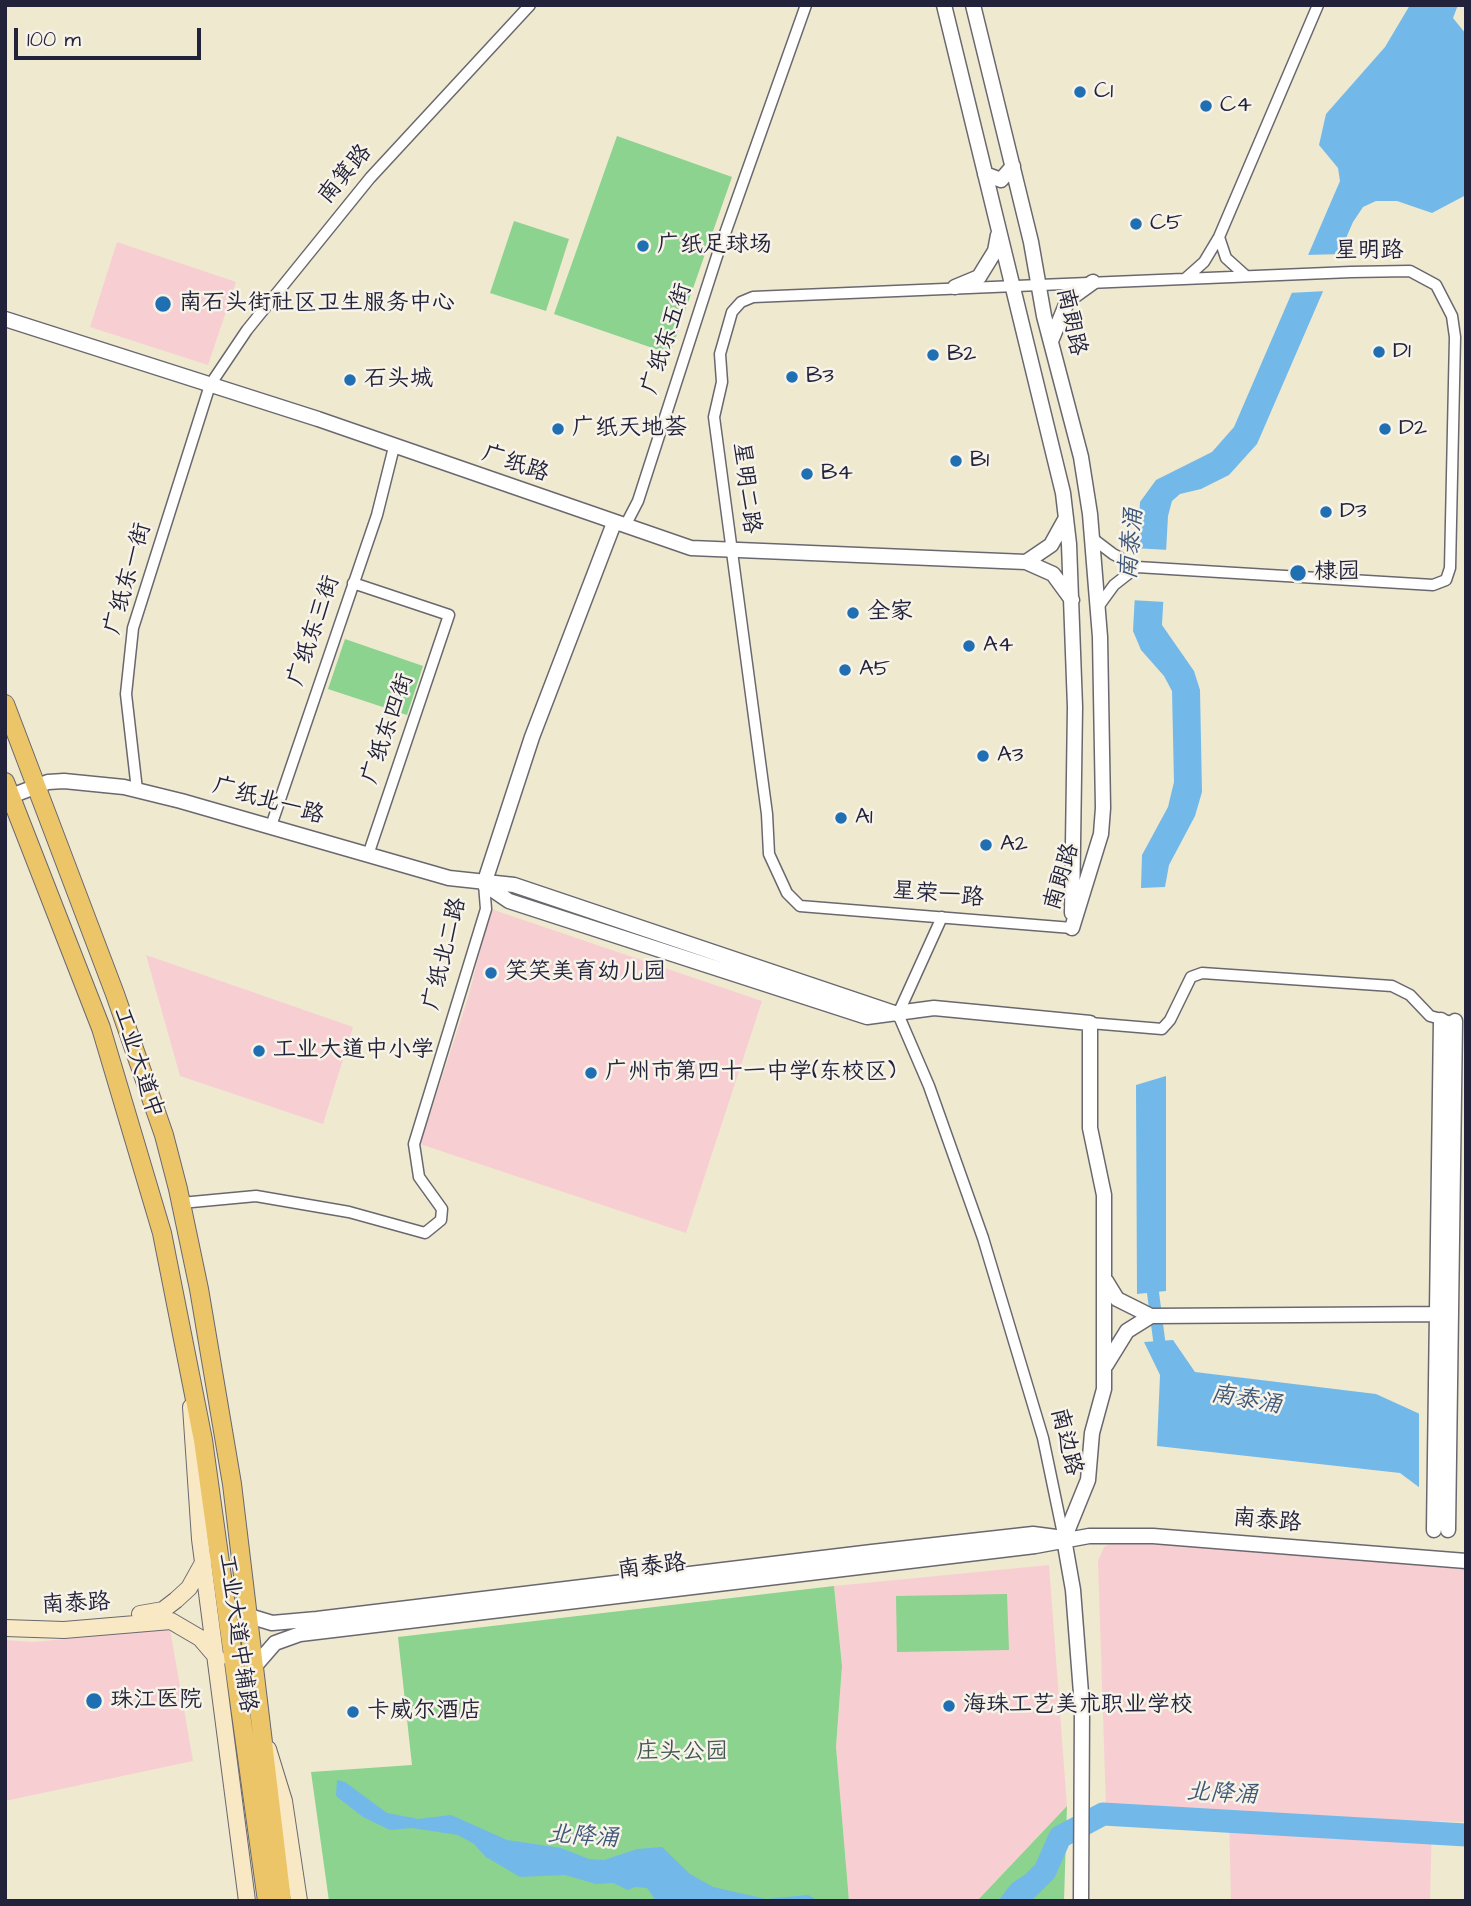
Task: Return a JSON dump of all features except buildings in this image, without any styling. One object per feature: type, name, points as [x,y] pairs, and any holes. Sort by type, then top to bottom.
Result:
[{"type":"main road","points":[[5,704],[144,1077],[181,1203],[226,1444],[256,1666],[282,1901]]},
{"type":"main road","name":"工业大道中","points":[[8,789],[101,1028],[162,1233],[203,1440],[267,1901]]},
{"type":"main road","name":"工业大道中辅路","points":[[189,1370],[194,1468],[204,1561],[247,1901]]},
{"type":"main road","name":"南泰路","points":[[5,1619],[60,1621],[152,1613],[163,1609],[189,1588],[204,1561]]},
{"type":"main road","name":"南泰路","points":[[5,1628],[64,1630],[171,1621],[200,1638],[218,1660]]},
{"type":"main road","name":"工业大道中辅路","points":[[262,1730],[285,1801],[299,1901]]},
{"type":"street","name":"南箕路","points":[[210,385],[247,330],[370,178],[530,5]]},
{"type":"street","name":"广纸东五街","points":[[620,524],[638,501],[717,256],[806,5]]},
{"type":"street","name":"南朗路","points":[[944,5],[1042,401],[1067,516],[1075,707],[1072,928]]},
{"type":"street","name":"南朗路","points":[[973,5],[1013,166],[1051,342],[1081,457],[1092,538],[1098,607],[1102,822],[1072,928]]},
{"type":"street","points":[[1186,278],[1199,269],[1219,237],[1318,5]]},
{"type":"street","points":[[985,174],[1001,180],[1013,166]]},
{"type":"street","points":[[955,287],[973,282],[985,269],[995,251],[998,230]]},
{"type":"street","points":[[1219,237],[1226,257],[1246,276]]},
{"type":"street","name":"星明路","points":[[1012,285],[1351,272],[1417,273],[1436,285],[1452,316],[1455,337],[1450,568],[1447,580],[1433,585],[1131,568]]},
{"type":"street","points":[[1051,342],[1068,300],[1093,282]]},
{"type":"street","name":"星明二路","points":[[800,906],[787,893],[769,854],[767,814],[714,417],[722,382],[721,346],[736,307],[753,297],[1012,285]]},
{"type":"street","name":"广纸路","points":[[5,319],[210,385],[691,548],[1026,562],[1053,575],[1072,600]]},
{"type":"street","name":"广纸东一街","points":[[137,790],[126,694],[133,628],[210,385]]},
{"type":"street","points":[[1042,401],[1051,391],[1064,394]]},
{"type":"street","name":"广纸东三街","points":[[271,826],[377,515],[394,447]]},
{"type":"street","points":[[1026,562],[1051,545],[1067,516]]},
{"type":"street","name":"广纸北二路","points":[[181,1203],[257,1196],[349,1212],[425,1233],[441,1220],[442,1209],[419,1177],[414,1144],[486,909],[484,884],[531,737],[620,524]]},
{"type":"street","points":[[1092,538],[1131,568],[1098,607]]},
{"type":"street","name":"广纸东四街","points":[[354,583],[449,615],[369,855]]},
{"type":"street","name":"广纸北一路","points":[[8,789],[64,780],[137,790],[449,878],[484,884]]},
{"type":"street","points":[[484,884],[509,901],[867,1017],[934,1008],[1162,1028],[1170,1020],[1187,982],[1196,973],[1202,972],[1392,986],[1405,991],[1430,1016],[1448,1021],[1441,1530]]},
{"type":"street","name":"星荣一路","points":[[800,906],[1072,928]]},
{"type":"street","points":[[898,1014],[942,917]]},
{"type":"street","name":"南边路","points":[[898,1014],[929,1086],[983,1238],[1043,1438],[1064,1539],[1073,1590],[1082,1706],[1081,1901]]},
{"type":"street","points":[[1064,1539],[1090,1471],[1092,1433],[1104,1389],[1104,1195],[1090,1121],[1090,1023]]},
{"type":"street","points":[[1105,1274],[1117,1299],[1151,1315],[1444,1314]]},
{"type":"street","points":[[1104,1370],[1120,1339],[1133,1325],[1151,1315]]},
{"type":"street","name":"南泰路","points":[[256,1666],[275,1643],[300,1634],[1120,1534],[1466,1561]]},
{"type":"street","name":"南泰路","points":[[249,1616],[272,1623],[317,1619],[1006,1537],[1033,1535],[1064,1539]]},
{"type":"shaded area","name":"南石头街社区卫生服务中心","points":[[117,242],[236,282],[208,365],[90,327]]},
{"type":"shaded area","name":"广州市第四十一中学(东校区)","points":[[491,909],[762,1001],[686,1233],[420,1144],[468,998]]},
{"type":"shaded area","name":"工业大道中小学","points":[[146,955],[353,1027],[323,1124],[180,1076]]},
{"type":"shaded area","points":[[1117,1540],[1466,1569],[1466,1822],[1432,1821],[1430,1901],[1231,1901],[1229,1816],[1106,1808],[1098,1561],[1104,1547]]},
{"type":"shaded area","name":"海珠工艺美术职业学校","points":[[1049,1565],[1067,1806],[977,1901],[849,1901],[836,1747],[842,1666],[834,1586]]},
{"type":"shaded area","name":"珠江医院","points":[[170,1629],[193,1761],[5,1801],[5,1640],[34,1642]]},
{"type":"green space","name":"广纸足球场","points":[[617,136],[732,177],[670,354],[554,314]]},
{"type":"green space","points":[[514,221],[569,239],[546,311],[490,293]]},
{"type":"green space","points":[[345,639],[423,666],[407,715],[328,689]]},
{"type":"green space","name":"庄头公园","points":[[834,1586],[842,1666],[836,1747],[849,1901],[329,1901],[311,1772],[412,1765],[398,1637]]},
{"type":"green space","points":[[1007,1594],[1009,1650],[897,1652],[896,1596]]},
{"type":"green space","points":[[1067,1806],[1064,1901],[977,1901]]},
{"type":"water","points":[[1410,5],[1458,5],[1453,18],[1466,34],[1466,195],[1432,213],[1397,201],[1376,201],[1363,207],[1353,222],[1257,444],[1229,475],[1201,489],[1180,494],[1172,501],[1168,516],[1162,625],[1194,671],[1200,690],[1202,792],[1195,816],[1169,865],[1165,887],[1141,888],[1142,855],[1168,807],[1174,782],[1172,691],[1164,676],[1141,650],[1133,631],[1140,502],[1156,480],[1212,452],[1234,427],[1340,181],[1338,168],[1319,145],[1326,114],[1385,47]]},
{"type":"water","points":[[1166,1076],[1166,1291],[1137,1294],[1136,1085]]},
{"type":"water","points":[[1173,1340],[1195,1372],[1376,1394],[1466,1435],[1466,1518],[1459,1517],[1400,1473],[1157,1446],[1160,1375],[1144,1342]]},
{"type":"water","points":[[337,1780],[345,1782],[387,1813],[418,1819],[451,1815],[507,1840],[561,1848],[589,1859],[604,1860],[637,1849],[662,1847],[690,1874],[713,1887],[766,1899],[808,1895],[819,1901],[656,1901],[647,1888],[635,1887],[628,1890],[613,1883],[596,1884],[565,1875],[520,1877],[486,1857],[474,1844],[458,1835],[412,1828],[390,1830],[363,1817],[336,1796]]},
{"type":"water","points":[[1060,1837],[1057,1860],[1047,1880],[1026,1901],[998,1901],[1012,1883],[1045,1862]]},
{"type":"pier","points":[[1343,254],[1327,291],[1288,293],[1305,255]]},
{"type":"pier","points":[[1133,548],[1169,550],[1165,602],[1130,600]]},
{"type":"pier","points":[[1419,1410],[1465,1431],[1464,1521],[1457,1520],[1419,1492]]},
{"type":"waterway","name":"南泰涌","points":[[1151,1277],[1161,1355]]},
{"type":"waterway","name":"北降涌","points":[[1015,1901],[1045,1871],[1060,1837],[1103,1814],[1466,1835]]},
{"type":"place","name":"C1","points":[[1080,92]]},
{"type":"place","name":"C4","points":[[1206,106]]},
{"type":"place","name":"C5","points":[[1136,224]]},
{"type":"place","name":"广纸足球场","points":[[643,246]]},
{"type":"place","name":"南石头街社区卫生服务中心","points":[[163,304]]},
{"type":"place","name":"D1","points":[[1379,352]]},
{"type":"place","name":"B2","points":[[933,355]]},
{"type":"place","name":"B3","points":[[792,377]]},
{"type":"place","name":"石头城","points":[[350,380]]},
{"type":"place","name":"广纸天地荟","points":[[558,429]]},
{"type":"place","name":"D2","points":[[1385,429]]},
{"type":"place","name":"B1","points":[[956,461]]},
{"type":"place","name":"B4","points":[[807,474]]},
{"type":"place","name":"D3","points":[[1326,512]]},
{"type":"place","name":"棣园","points":[[1298,573]]},
{"type":"place","name":"全家","points":[[853,613]]},
{"type":"place","name":"A4","points":[[969,646]]},
{"type":"place","name":"A5","points":[[845,670]]},
{"type":"place","name":"A3","points":[[983,756]]},
{"type":"place","name":"A1","points":[[841,818]]},
{"type":"place","name":"A2","points":[[986,845]]},
{"type":"place","name":"笑笑美育幼儿园","points":[[491,973]]},
{"type":"place","name":"工业大道中小学","points":[[259,1051]]},
{"type":"place","name":"广州市第四十一中学(东校区)","points":[[591,1073]]},
{"type":"place","name":"珠江医院","points":[[94,1701]]},
{"type":"place","name":"海珠工艺美术职业学校","points":[[949,1706]]},
{"type":"place","name":"卡威尔酒店","points":[[353,1712]]}]
